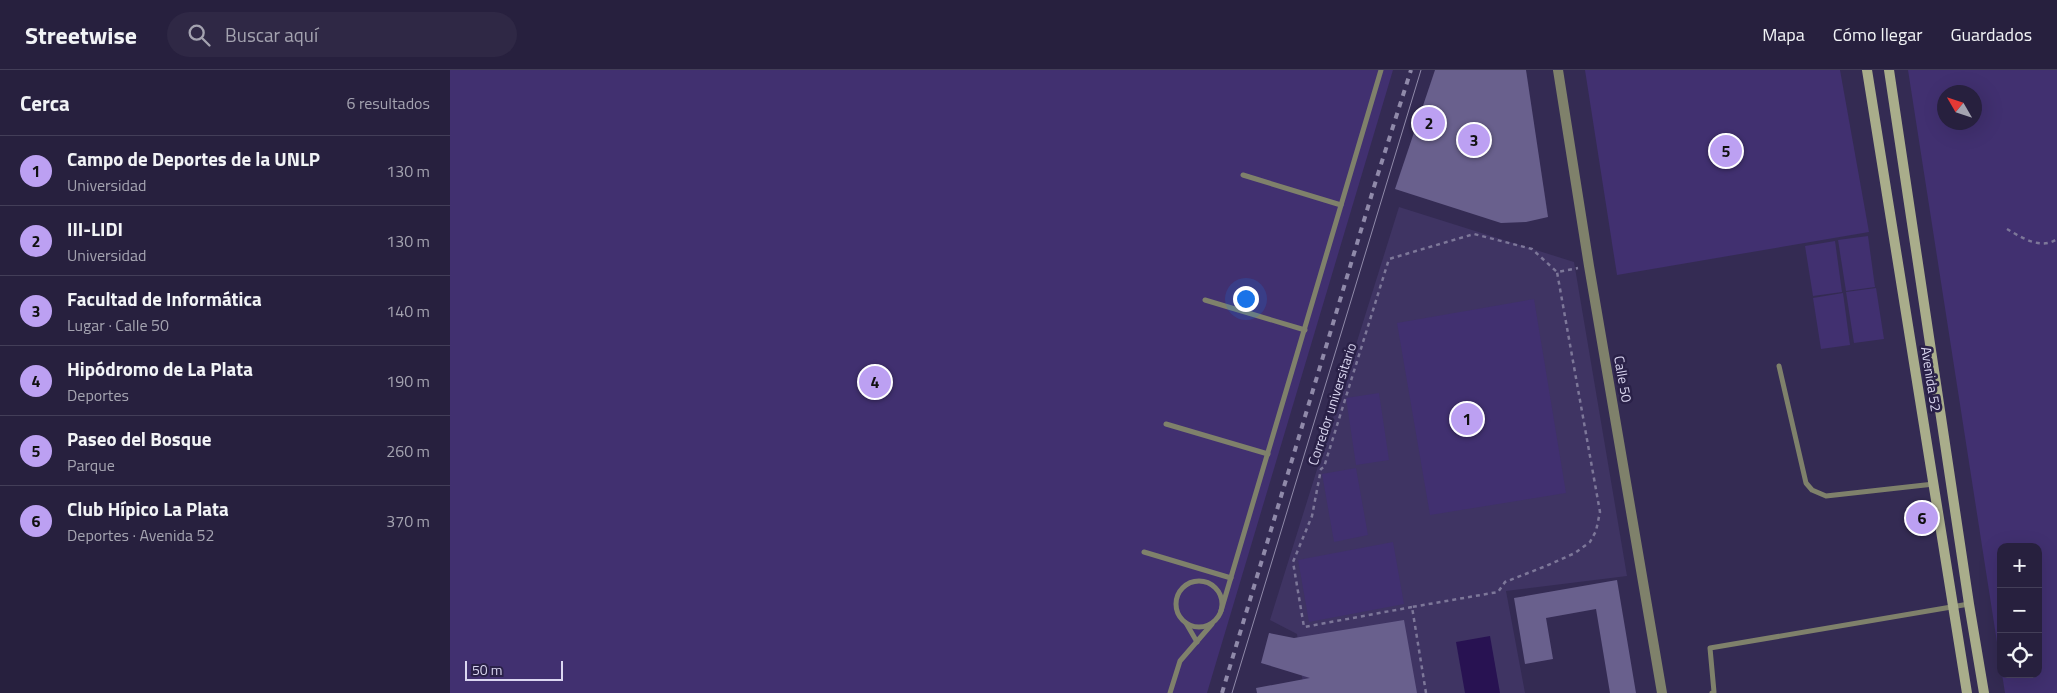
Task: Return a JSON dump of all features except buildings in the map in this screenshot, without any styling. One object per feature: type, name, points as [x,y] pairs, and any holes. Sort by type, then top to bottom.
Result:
[{"type":"main road","name":"Avenida 52","points":[[1867,70],[1967,693]]},
{"type":"main road","name":"Avenida 52","points":[[1889,70],[1984,693]]},
{"type":"street","name":"Calle 50","points":[[1558,70],[1589,266],[1662,693]]},
{"type":"lane","points":[[1170,693],[1180,661],[1221,611],[1381,70]]},
{"type":"lane","points":[[1243,175],[1341,206]]},
{"type":"lane","points":[[1205,300],[1305,330]]},
{"type":"lane","points":[[1779,366],[1806,482],[1812,490],[1826,496],[1934,484]]},
{"type":"lane","points":[[1166,424],[1268,454]]},
{"type":"lane","points":[[1144,552],[1231,578]]},
{"type":"lane","points":[[1197,642],[1182,619],[1176,604],[1181,590],[1192,582],[1206,582],[1218,590],[1221,597],[1221,611]]},
{"type":"lane","points":[[1712,693],[1714,692],[1710,648],[1969,604]]},
{"type":"lane","points":[[1182,619],[1188,624],[1196,626],[1211,623],[1217,618]]},
{"type":"path","points":[[2008,229],[2026,240],[2050,244],[2057,239]]},
{"type":"path","name":"Corredor universitario","points":[[1474,234],[1532,249],[1557,272],[1600,512],[1596,531],[1590,542],[1574,553],[1505,582],[1498,592],[1304,627],[1293,562],[1312,516],[1321,469],[1324,467],[1389,259],[1474,234]]},
{"type":"path","points":[[1557,272],[1589,266]]},
{"type":"path","points":[[1412,607],[1426,693]]},
{"type":"shaded area","points":[[450,70],[1393,70],[1207,693],[450,693]]},
{"type":"shaded area","points":[[1585,70],[1840,70],[1869,232],[1617,275]]},
{"type":"shaded area","points":[[1908,70],[2057,70],[2057,693],[2005,693],[2003,678],[2042,678],[2042,543],[1997,543],[1997,642]]},
{"type":"shaded area","points":[[1399,207],[1574,262],[1627,576],[1506,591],[1525,693],[1304,693],[1297,634],[1270,620]]},
{"type":"shaded area","points":[[1868,236],[1875,287],[1846,291],[1838,240]]},
{"type":"shaded area","points":[[1835,241],[1842,292],[1813,296],[1805,246]]},
{"type":"shaded area","points":[[1876,288],[1884,339],[1854,343],[1846,292]]},
{"type":"shaded area","points":[[1843,293],[1850,345],[1821,349],[1813,298]]},
{"type":"shaded area","points":[[1534,299],[1566,493],[1430,515],[1397,323]]},
{"type":"shaded area","points":[[1379,393],[1389,460],[1356,465],[1346,398]]},
{"type":"shaded area","points":[[1356,468],[1368,535],[1334,542],[1322,474]]},
{"type":"shaded area","points":[[1393,542],[1404,604],[1309,622],[1298,560]]},
{"type":"shaded area","points":[[1490,636],[1500,693],[1465,693],[1456,642]]},
{"type":"tram line","points":[[1232,693],[1421,70]]},
{"type":"railway","points":[[1222,693],[1411,70]]},
{"type":"place","name":"III-LIDI","points":[[1429,123]]},
{"type":"place","name":"Facultad de Informática","points":[[1474,140]]},
{"type":"place","name":"Paseo del Bosque","points":[[1726,151]]},
{"type":"place","name":"Hipódromo de La Plata","points":[[875,382]]},
{"type":"place","name":"Campo de Deportes de la UNLP","points":[[1467,419]]},
{"type":"place","name":"Club Hípico La Plata","points":[[1922,518]]}]
